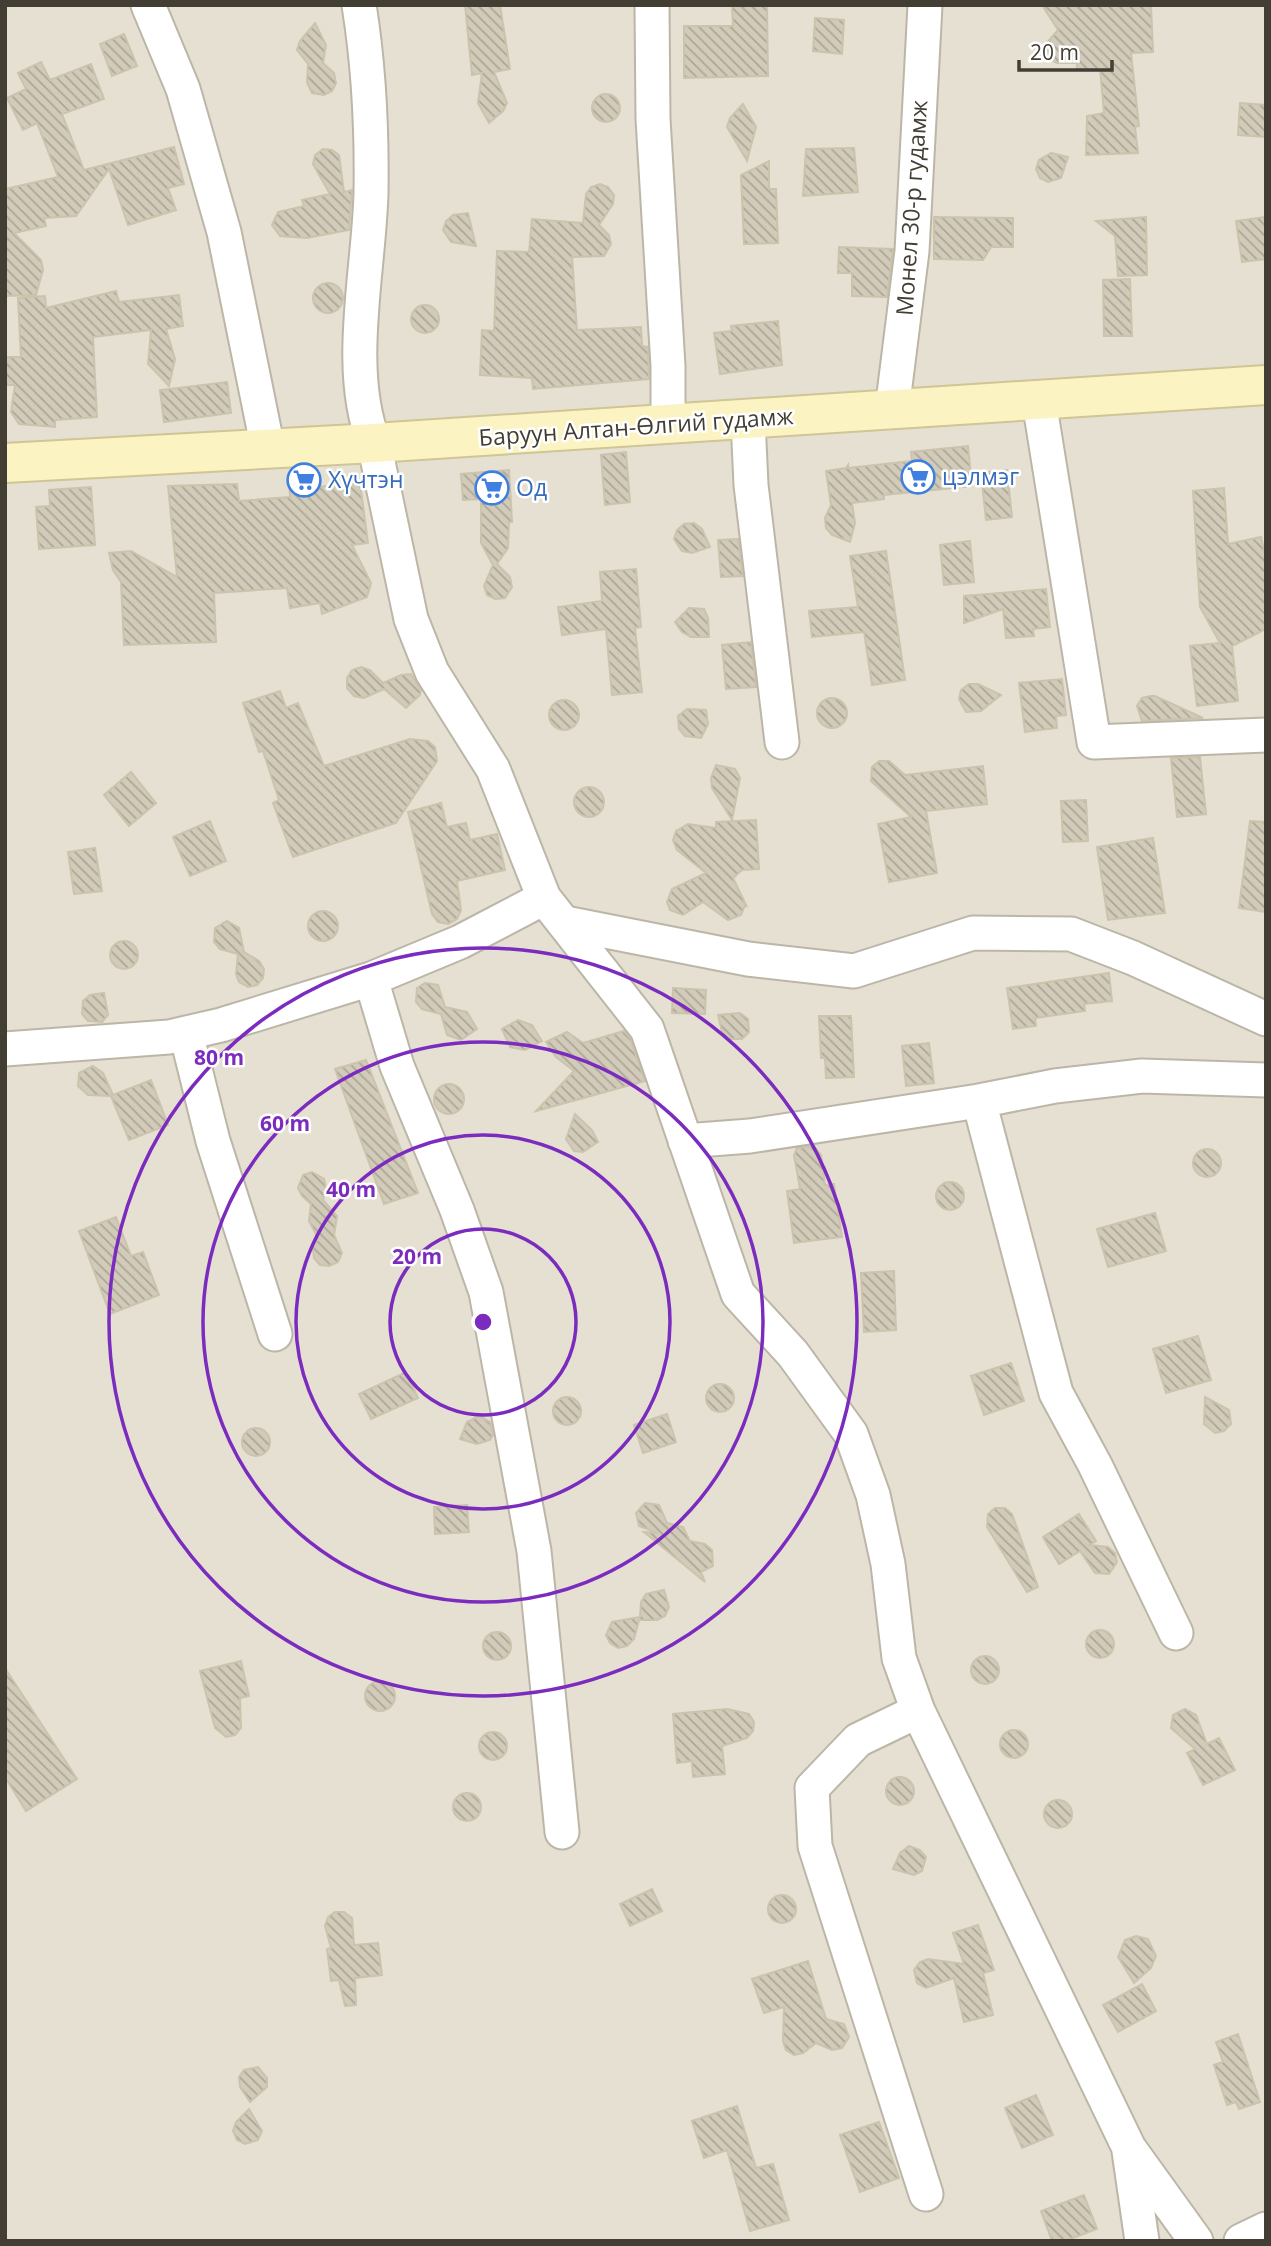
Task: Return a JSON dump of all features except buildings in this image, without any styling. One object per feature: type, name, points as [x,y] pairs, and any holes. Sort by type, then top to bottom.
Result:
[{"type":"main road","name":"Баруун Алтан-Өлгий гудамж","points":[[5,463],[374,443],[1266,386]]},
{"type":"street","points":[[148,5],[183,89],[224,232],[268,449]]},
{"type":"street","points":[[359,5],[369,66],[371,193],[360,364],[367,426],[374,443],[411,619],[432,673],[493,769],[544,898],[647,1029],[738,1294],[793,1354],[851,1434],[873,1495],[888,1564],[899,1658],[918,1712],[1129,2148],[1196,2241]]},
{"type":"street","points":[[652,5],[653,119],[668,366],[668,425]]},
{"type":"street","name":"Монел 30-р гудамж","points":[[892,410],[912,251],[925,5]]},
{"type":"street","points":[[1039,401],[1094,742],[1266,735]]},
{"type":"street","points":[[748,420],[751,485],[782,742]]},
{"type":"street","points":[[5,1049],[186,1033],[371,979],[460,942],[544,898]]},
{"type":"street","points":[[565,923],[748,959],[854,971],[973,933],[1071,934],[1133,958],[1266,1019]]},
{"type":"street","points":[[371,979],[397,1066],[457,1210],[486,1292],[534,1552],[562,1832]]},
{"type":"street","points":[[186,1033],[213,1141],[275,1334]]},
{"type":"street","points":[[685,1141],[750,1136],[979,1101],[1055,1086],[1142,1076],[1266,1080]]},
{"type":"street","points":[[979,1101],[1056,1393],[1095,1465],[1176,1633]]},
{"type":"street","points":[[918,1712],[858,1740],[812,1788],[815,1846],[926,2194]]},
{"type":"street","points":[[1129,2148],[1142,2241]]},
{"type":"street","points":[[1241,2241],[1266,2229]]},
{"type":"shaded area","points":[[5,5],[1266,5],[1266,2241],[5,2241]]},
{"type":"place","name":"цэлмэг","points":[[918,477]]},
{"type":"place","name":"Хүчтэн","points":[[304,480]]},
{"type":"place","name":"Од","points":[[492,488]]}]
